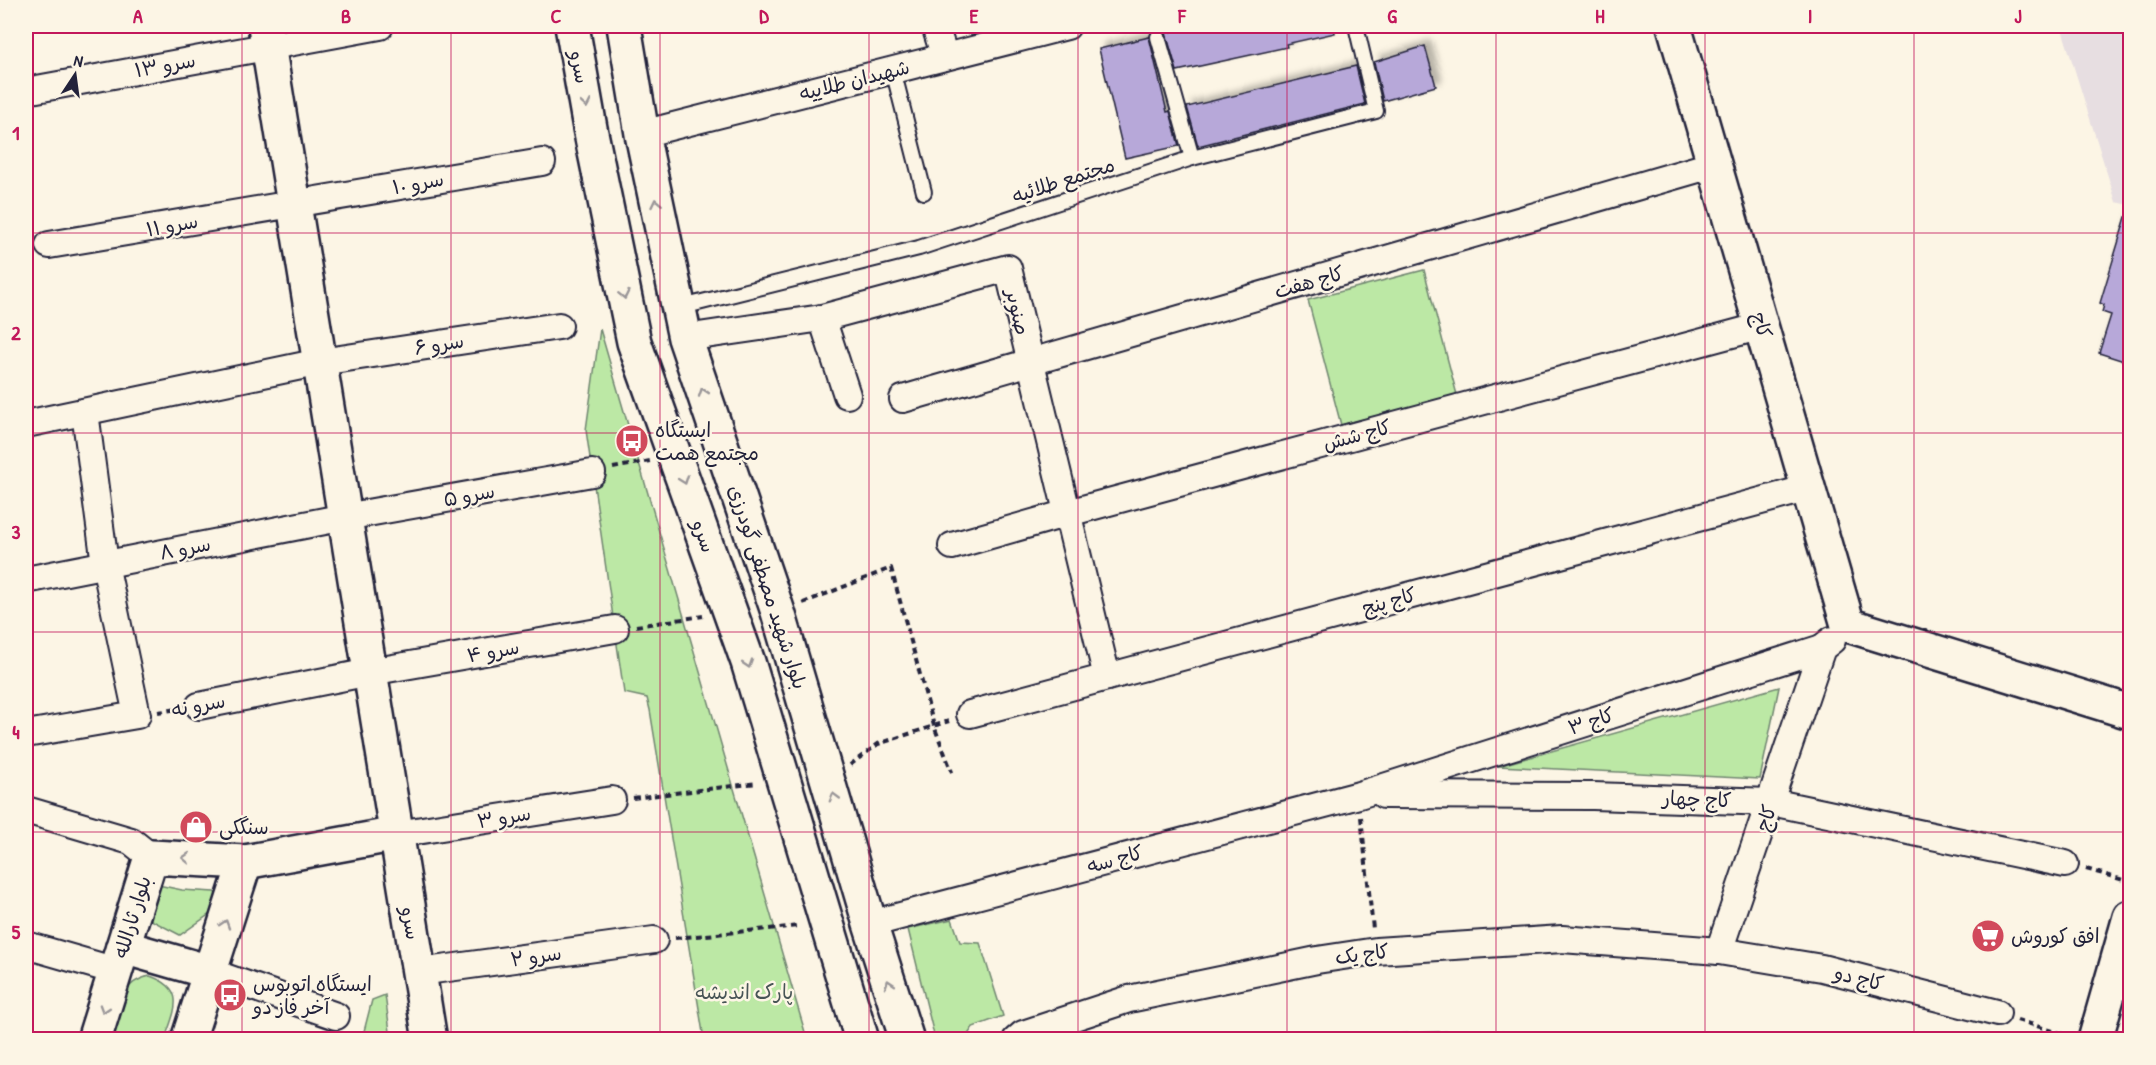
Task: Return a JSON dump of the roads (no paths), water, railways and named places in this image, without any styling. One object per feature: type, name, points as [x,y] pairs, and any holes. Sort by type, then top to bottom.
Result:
[{"type":"street","name":"سرو ۱۳","points":[[26,91],[267,36],[380,26]]},
{"type":"street","name":"سرو","points":[[572,26],[590,128],[634,342],[730,612],[784,779],[862,1040]]},
{"type":"street","name":"بلوار شهید مصطفی گودرزی","points":[[624,26],[642,134],[681,323],[778,612],[870,924],[907,1040]]},
{"type":"street","points":[[936,26],[945,57]]},
{"type":"street","name":"شهیدان طلاییه","points":[[642,134],[1067,26]]},
{"type":"street","name":"کاج","points":[[1674,26],[1848,625]]},
{"type":"street","name":"سرو","points":[[267,36],[430,1040]]},
{"type":"street","name":"سرو ۱۰","points":[[294,204],[542,162]]},
{"type":"street","name":"کاج هفت","points":[[903,399],[1715,164]]},
{"type":"street","name":"سرو ۱۱","points":[[49,245],[294,204]]},
{"type":"street","name":"صنوبر","points":[[681,323],[822,318],[1008,268],[1107,677]]},
{"type":"street","points":[[822,318],[847,395]]},
{"type":"street","name":"سرو ۶","points":[[26,424],[320,362],[559,326]]},
{"type":"street","name":"کاج شش","points":[[952,546],[1762,327]]},
{"type":"street","points":[[26,734],[137,715],[105,564],[85,412]]},
{"type":"street","name":"سرو ۵","points":[[345,517],[592,473]]},
{"type":"street","name":"کاج پنج","points":[[970,714],[1809,488]]},
{"type":"street","name":"سرو ۸","points":[[26,580],[345,517]]},
{"type":"street","points":[[1822,648],[1848,625],[2130,712]]},
{"type":"street","name":"سرو ۴","points":[[370,672],[615,629]]},
{"type":"street","name":"کاج","points":[[1719,951],[1822,648]]},
{"type":"street","name":"کاج ۳","points":[[1359,795],[1822,648]]},
{"type":"street","name":"سرو نه","points":[[199,706],[370,672]]},
{"type":"street","name":"کاج چهار","points":[[1359,795],[1593,796],[1771,802],[2064,864]]},
{"type":"street","name":"کاج سه","points":[[870,924],[1359,795]]},
{"type":"street","name":"سرو ۳","points":[[397,834],[612,800]]},
{"type":"street","points":[[26,810],[131,841],[152,856]]},
{"type":"street","name":"بلوار ثارالله","points":[[94,1040],[152,856],[245,862],[397,834]]},
{"type":"street","points":[[188,1040],[245,862]]},
{"type":"street","points":[[2095,1040],[2130,916]]},
{"type":"street","name":"کاج یک","points":[[1016,1040],[1023,1034],[1129,999],[1317,960],[1376,951],[1562,939],[1719,951]]},
{"type":"street","name":"سرو ۲","points":[[419,972],[654,940]]},
{"type":"street","points":[[26,945],[210,972],[336,1016]]},
{"type":"street","name":"کاج دو","points":[[1719,951],[1822,968],[1997,1013]]},
{"type":"lane","name":"مجتمع طلائیه","points":[[681,323],[920,248],[1192,158],[1376,111],[1356,26]]},
{"type":"lane","points":[[1158,37],[1192,158]]},
{"type":"lane","points":[[893,70],[924,192]]},
{"type":"place","name":"ایستگاه مجتمع همت","points":[[632,441]]},
{"type":"place","name":"سنگکی","points":[[196,827]]},
{"type":"place","name":"افق کوروش","points":[[1988,936]]},
{"type":"place","name":"ایستگاه اتوبوس آخر فاز دو","points":[[230,995]]},
{"type":"park label","name":"پارک اندیشه","points":[[744,992]]}]
